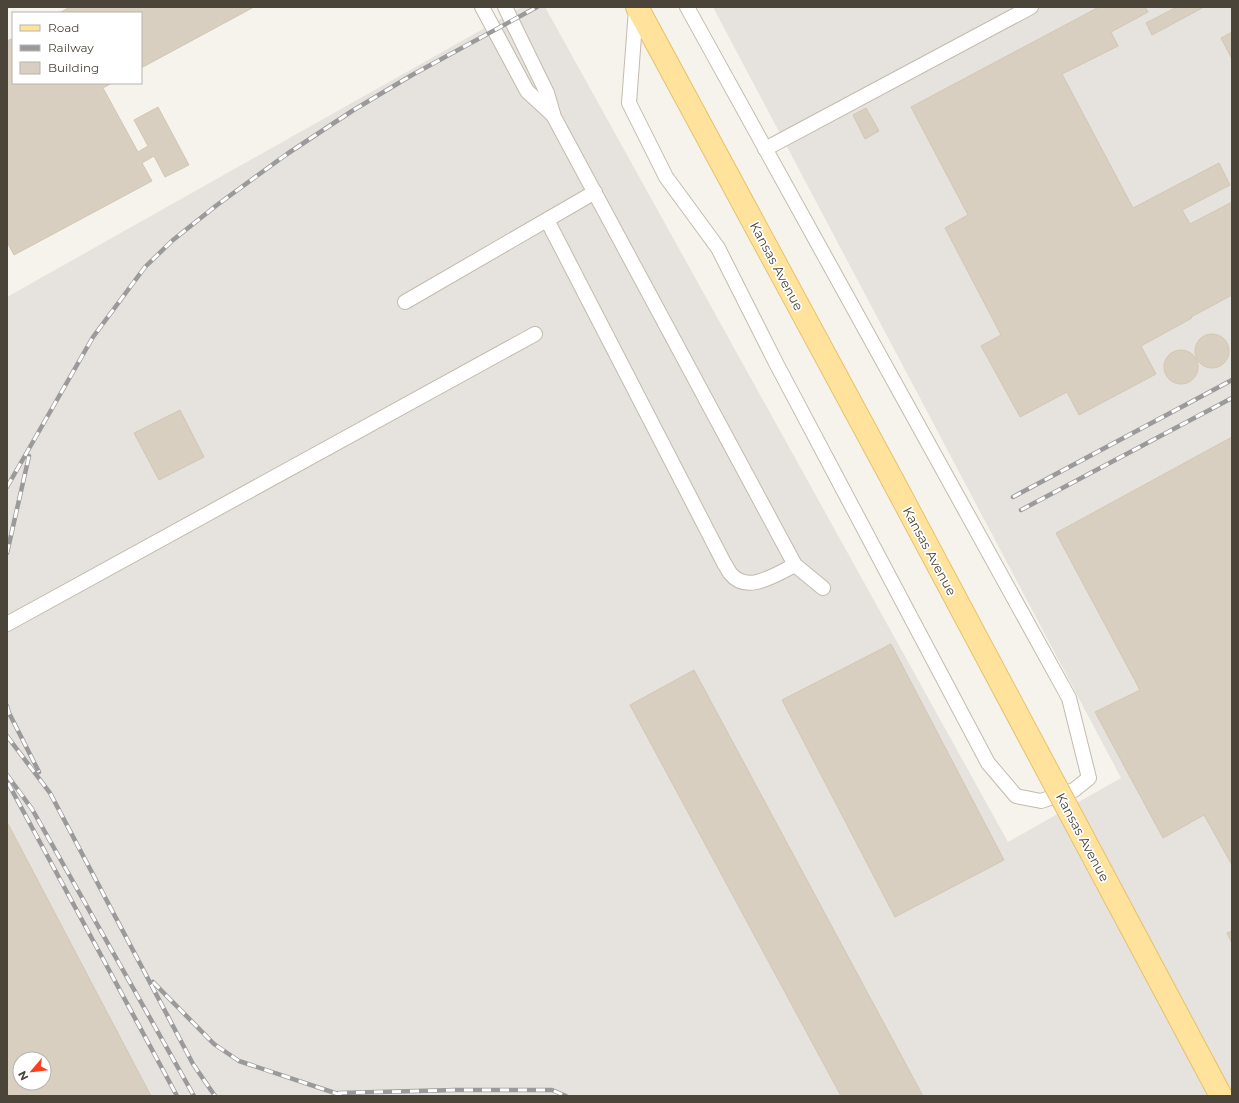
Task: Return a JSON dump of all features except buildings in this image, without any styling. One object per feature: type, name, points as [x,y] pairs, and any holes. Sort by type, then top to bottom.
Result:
[{"type":"main road","name":"Kansas Avenue","points":[[637,7],[892,479],[1221,1096]]},
{"type":"lane","points":[[482,7],[527,91],[554,117]]},
{"type":"lane","points":[[505,7],[547,93],[554,117],[795,565],[823,588]]},
{"type":"lane","points":[[637,7],[629,103],[666,177],[718,248],[776,363],[988,763],[1016,796],[1041,801],[1074,790],[1089,778],[1069,698],[687,7]]},
{"type":"lane","points":[[765,149],[1031,7]]},
{"type":"lane","points":[[405,302],[595,192]]},
{"type":"lane","points":[[547,220],[731,575],[745,583],[755,583],[767,579],[795,565]]},
{"type":"lane","points":[[7,624],[535,334]]},
{"type":"shaded area","points":[[522,7],[545,7],[1008,842],[1121,778],[713,7],[1232,7],[1232,1096],[7,1096],[7,297]]},
{"type":"railway","points":[[7,487],[93,337],[145,267],[173,240],[217,205],[287,154],[352,111],[412,75],[537,7]]},
{"type":"railway","points":[[1013,497],[1232,380]]},
{"type":"railway","points":[[1021,510],[1232,398]]},
{"type":"railway","points":[[7,553],[29,456]]},
{"type":"railway","points":[[7,706],[9,713],[39,772]]},
{"type":"railway","points":[[7,736],[50,793],[193,1064],[215,1096]]},
{"type":"railway","points":[[7,775],[32,809],[194,1096]]},
{"type":"railway","points":[[8,783],[177,1096]]},
{"type":"railway","points":[[153,982],[214,1044],[239,1061],[344,1096]]},
{"type":"railway","points":[[338,1093],[456,1090],[552,1090],[566,1096]]}]
